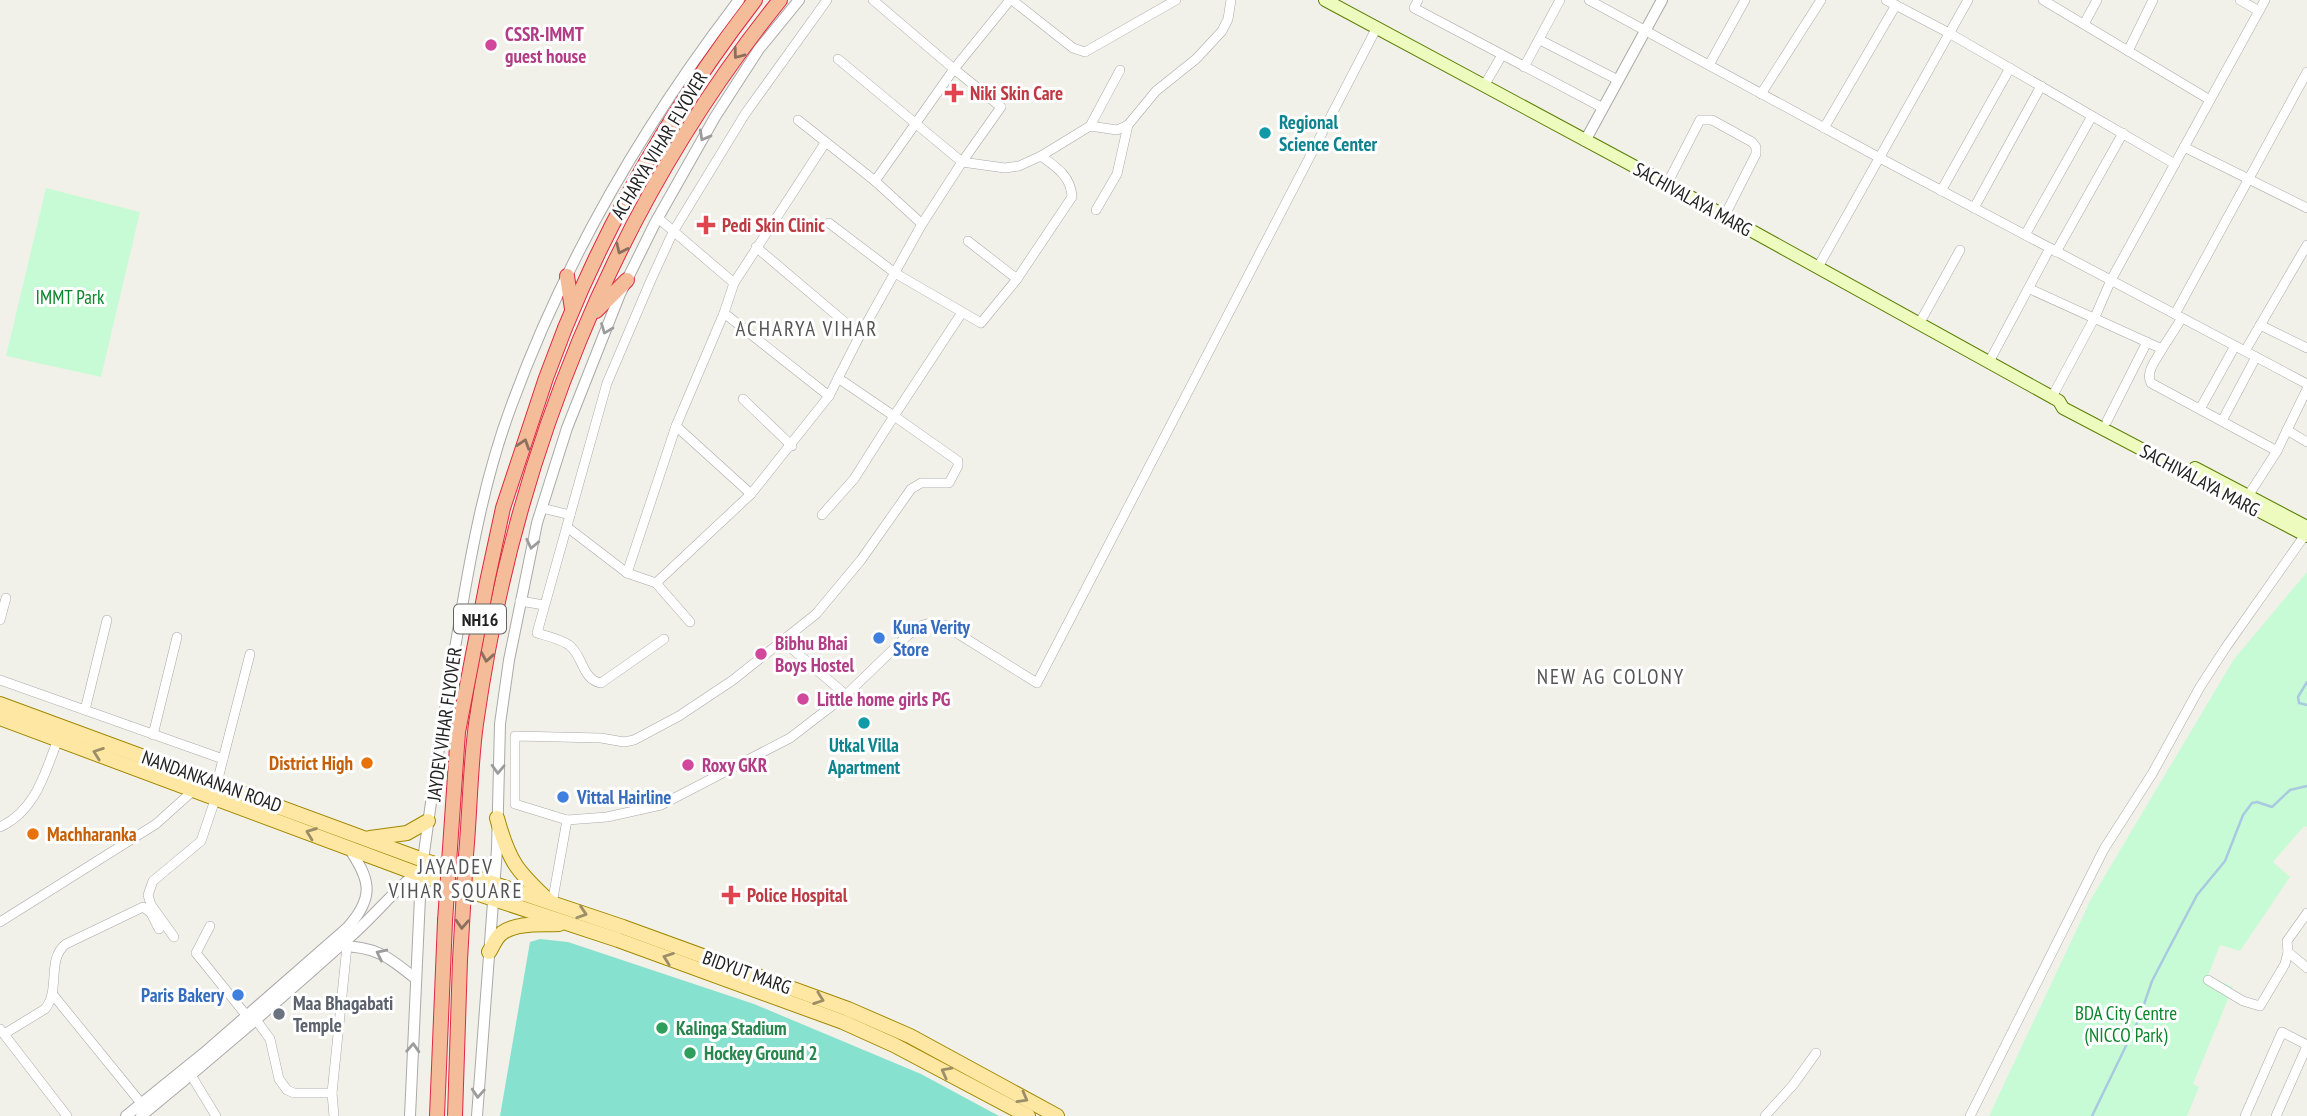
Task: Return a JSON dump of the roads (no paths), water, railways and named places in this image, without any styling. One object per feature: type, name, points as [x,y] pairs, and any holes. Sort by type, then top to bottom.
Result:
[{"type":"highway","name":"ACHARYA VIHAR FLYOVER","points":[[572,310],[622,207],[661,138],[698,78],[755,0]]},
{"type":"highway","name":"ACHARYA VIHAR FLYOVER","points":[[585,327],[640,210],[676,147],[732,62],[780,0]]},
{"type":"highway","points":[[567,276],[572,310]]},
{"type":"highway","points":[[585,327],[627,279]]},
{"type":"highway","name":"JAYDEV VIHAR FLYOVER","points":[[437,1116],[445,907],[458,732],[503,508],[546,377],[572,310]]},
{"type":"highway","name":"JAYDEV VIHAR FLYOVER","points":[[455,1116],[460,960],[476,725],[489,648],[520,512],[564,378],[585,327]]},
{"type":"main road","name":"SACHIVALAYA MARG","points":[[1330,1],[1376,29],[1667,184],[2056,399],[2063,408],[2307,533]]},
{"type":"main road","name":"SACHIVALAYA MARG","points":[[2056,399],[2067,399],[2248,496],[2307,533]]},
{"type":"main road","name":"NANDANKANAN ROAD","points":[[0,704],[347,845],[420,869]]},
{"type":"main road","name":"NANDANKANAN ROAD","points":[[0,718],[195,789],[216,790],[365,839],[420,869]]},
{"type":"main road","points":[[497,818],[504,843],[517,870],[552,904]]},
{"type":"main road","points":[[365,839],[407,833],[428,821]]},
{"type":"main road","name":"BIDYUT MARG","points":[[420,869],[493,892],[568,923],[874,1035],[1028,1116]]},
{"type":"main road","name":"BIDYUT MARG","points":[[493,892],[552,904],[623,926],[859,1014],[910,1036],[1057,1116]]},
{"type":"main road","points":[[489,952],[500,934],[506,931],[520,926],[568,923]]},
{"type":"street","points":[[410,1116],[420,869],[474,537],[511,405],[567,276],[637,145],[697,55],[739,0]]},
{"type":"street","points":[[477,1116],[493,892],[500,724],[520,601],[542,508],[567,428],[627,279],[657,218],[715,117],[759,49],[799,0]]},
{"type":"street","points":[[664,639],[607,680],[595,682],[568,644],[537,633],[607,383],[673,232],[745,114],[827,0]]},
{"type":"street","points":[[875,181],[954,69],[1011,0],[1073,48],[1085,52],[1176,0]]},
{"type":"street","points":[[1090,126],[1117,130],[1128,125],[1156,91],[1196,59],[1222,31],[1228,19],[1231,0]]},
{"type":"street","points":[[1418,0],[1414,8],[1603,108]]},
{"type":"street","points":[[1524,66],[1560,0]]},
{"type":"street","points":[[1589,0],[1941,191],[2307,384]]},
{"type":"street","points":[[1585,141],[1662,0]]},
{"type":"street","points":[[1709,65],[1745,0]]},
{"type":"street","points":[[1761,94],[1821,0]]},
{"type":"street","points":[[1886,0],[1949,33],[2175,164]]},
{"type":"street","points":[[1818,267],[1968,0]]},
{"type":"street","points":[[2045,0],[2210,100]]},
{"type":"street","points":[[2084,24],[2097,0]]},
{"type":"street","points":[[2128,51],[2153,0]]},
{"type":"street","points":[[2240,0],[2259,11]]},
{"type":"street","points":[[2056,399],[2111,280],[2265,0]]},
{"type":"street","points":[[656,583],[751,494],[792,446],[829,396],[922,224],[1001,107],[879,2]]},
{"type":"street","points":[[1824,128],[1896,5]]},
{"type":"street","points":[[838,378],[955,457],[958,466],[952,480],[945,485],[921,483],[911,489],[839,589],[816,614],[722,687],[679,716],[634,740],[624,742],[601,738],[515,736],[516,804],[567,820],[607,817],[662,805],[790,738],[846,695],[908,635],[930,623],[944,625],[1037,682],[1376,29]]},
{"type":"street","points":[[1540,40],[1618,80]]},
{"type":"street","points":[[1484,86],[1502,55]]},
{"type":"street","points":[[838,60],[962,162],[1005,168],[1019,166],[1041,156],[1090,126],[1119,71]]},
{"type":"street","points":[[1941,191],[2010,68]]},
{"type":"street","points":[[2277,451],[2151,383],[2149,373],[2307,72]]},
{"type":"street","points":[[1975,208],[2041,86]]},
{"type":"street","points":[[2025,235],[2092,116]]},
{"type":"street","points":[[798,120],[875,181],[922,224]]},
{"type":"street","points":[[1667,184],[1700,120],[1712,120],[1752,142],[1756,147],[1756,154],[1724,216]]},
{"type":"street","points":[[1096,210],[1117,174],[1128,125]]},
{"type":"street","points":[[1989,362],[2029,289],[2123,133]]},
{"type":"street","points":[[627,573],[676,426],[734,283],[825,143]]},
{"type":"street","points":[[2184,148],[2306,205]]},
{"type":"street","points":[[829,223],[895,273],[961,314],[981,323],[1017,279],[1072,197],[1069,181],[1061,171],[1041,156]]},
{"type":"street","points":[[657,218],[734,283]]},
{"type":"street","points":[[968,241],[1017,279]]},
{"type":"street","points":[[2245,351],[2307,245]]},
{"type":"street","points":[[756,247],[860,335]]},
{"type":"street","points":[[1919,324],[1959,250]]},
{"type":"street","points":[[2029,289],[2162,349]]},
{"type":"street","points":[[723,313],[829,396]]},
{"type":"street","points":[[822,515],[853,479],[961,314]]},
{"type":"street","points":[[2260,325],[2307,348]]},
{"type":"street","points":[[2107,421],[2147,342]]},
{"type":"street","points":[[2200,410],[2235,346]]},
{"type":"street","points":[[2221,421],[2256,357]]},
{"type":"street","points":[[2248,496],[2277,451],[2307,389]]},
{"type":"street","points":[[743,399],[792,446]]},
{"type":"street","points":[[676,426],[751,494]]},
{"type":"street","points":[[2287,430],[2307,442]]},
{"type":"street","points":[[542,508],[570,515]]},
{"type":"street","points":[[566,527],[627,573],[656,583],[690,622]]},
{"type":"street","points":[[1970,1116],[2064,924],[2104,849],[2152,774],[2200,687],[2307,533]]},
{"type":"street","points":[[0,620],[6,598]]},
{"type":"street","points":[[520,601],[544,605]]},
{"type":"street","points":[[85,710],[107,620]]},
{"type":"street","points":[[153,735],[177,637]]},
{"type":"street","points":[[783,641],[846,695]]},
{"type":"street","points":[[174,937],[151,905],[148,895],[153,881],[201,841],[250,654]]},
{"type":"street","points":[[0,680],[223,759]]},
{"type":"street","points":[[0,827],[23,812],[34,799],[58,738]]},
{"type":"street","points":[[0,922],[156,824],[195,789]]},
{"type":"street","points":[[552,904],[567,820]]},
{"type":"street","points":[[141,1116],[191,1075],[361,912],[367,896],[367,882],[363,870],[347,845]]},
{"type":"street","points":[[126,1116],[343,946],[420,869]]},
{"type":"street","points":[[67,1116],[2,1031],[45,1009],[54,996],[56,958],[66,944],[143,908],[151,913],[159,929]]},
{"type":"street","points":[[2208,980],[2243,1001],[2260,1006],[2285,964],[2287,942],[2307,913]]},
{"type":"street","points":[[210,926],[196,953],[270,1039],[279,1079],[287,1090],[294,1093],[332,1093]]},
{"type":"street","points":[[343,946],[358,946],[380,952],[416,979]]},
{"type":"street","points":[[334,1116],[332,1093],[343,946]]},
{"type":"street","points":[[2288,952],[2307,968]]},
{"type":"street","points":[[54,996],[141,1103]]},
{"type":"street","points":[[2245,1116],[2282,1032],[2307,1046],[2276,1116]]},
{"type":"street","points":[[1765,1116],[1793,1085],[1816,1053]]},
{"type":"street","points":[[191,1075],[216,1116]]},
{"type":"waterway","points":[[2307,682],[2298,697],[2299,703],[2307,705]]},
{"type":"waterway","points":[[2092,1116],[2139,1019],[2152,981],[2197,895],[2225,861],[2243,815],[2252,803],[2272,807],[2290,790],[2307,786]]},
{"type":"place","name":"CSSR-IMMT guest house","points":[[491,45]]},
{"type":"place","name":"Niki Skin Care","points":[[954,93]]},
{"type":"place","name":"Regional Science Center","points":[[1265,133]]},
{"type":"place","name":"Pedi Skin Clinic","points":[[706,225]]},
{"type":"place","name":"Kuna Verity Store","points":[[879,638]]},
{"type":"place","name":"Bibhu Bhai Boys Hostel","points":[[761,654]]},
{"type":"place","name":"Little home girls PG","points":[[803,699]]},
{"type":"place","name":"Utkal Villa Apartment","points":[[864,723]]},
{"type":"place","name":"District High","points":[[367,763]]},
{"type":"place","name":"Roxy GKR","points":[[688,765]]},
{"type":"place","name":"Vittal Hairline","points":[[563,797]]},
{"type":"place","name":"Machharanka","points":[[33,834]]},
{"type":"place","name":"Police Hospital","points":[[731,895]]},
{"type":"place","name":"Paris Bakery","points":[[238,995]]},
{"type":"place","name":"Maa Bhagabati Temple","points":[[279,1014]]},
{"type":"place","name":"Kalinga Stadium","points":[[662,1028]]},
{"type":"place","name":"Hockey Ground 2","points":[[690,1053]]},
{"type":"district","name":"ACHARYA VIHAR","points":[[807,328]]},
{"type":"district","name":"NEW AG COLONY","points":[[1611,676]]},
{"type":"district","name":"JAYADEV VIHAR SQUARE","points":[[456,878]]},
{"type":"park label","name":"IMMT Park","points":[[70,297]]},
{"type":"park label","name":"BDA City Centre (NICCO Park)","points":[[2126,1024]]}]
